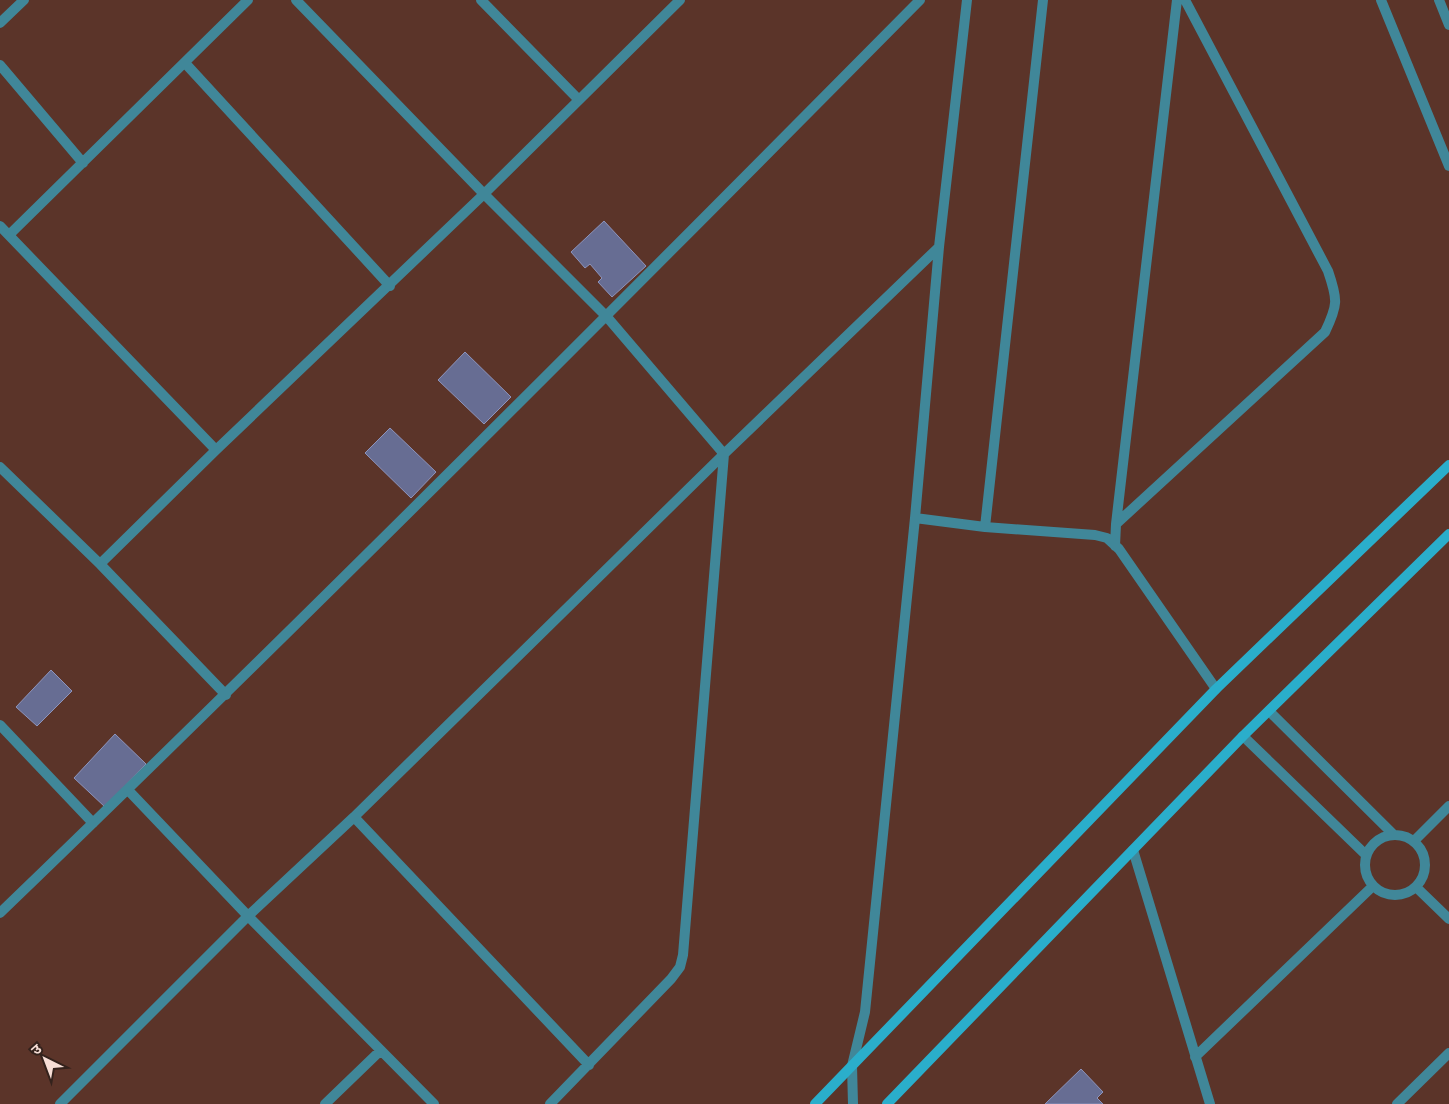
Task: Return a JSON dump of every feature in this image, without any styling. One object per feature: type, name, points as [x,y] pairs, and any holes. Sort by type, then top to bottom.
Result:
[{"type":"main road","points":[[815,1104],[1216,689],[1449,465]]},
{"type":"main road","points":[[887,1104],[1243,736],[1449,534]]},
{"type":"street","points":[[0,23],[24,0]]},
{"type":"street","points":[[9,234],[248,0]]},
{"type":"street","points":[[296,0],[484,194],[606,316],[724,454],[684,945],[680,967],[671,979],[550,1104]]},
{"type":"street","points":[[481,0],[579,100]]},
{"type":"street","points":[[0,913],[226,695],[920,0]]},
{"type":"street","points":[[853,1104],[852,1066],[866,1012],[915,518],[939,247],[967,0]]},
{"type":"street","points":[[985,527],[1043,0]]},
{"type":"street","points":[[1115,546],[1177,0]]},
{"type":"street","points":[[1116,524],[1325,332],[1335,311],[1335,292],[1328,271],[1185,0]]},
{"type":"street","points":[[1381,0],[1449,166]]},
{"type":"street","points":[[1439,0],[1449,25]]},
{"type":"street","points":[[100,564],[216,450],[390,286],[677,1]]},
{"type":"street","points":[[184,64],[390,286]]},
{"type":"street","points":[[0,65],[83,163]]},
{"type":"street","points":[[0,226],[216,450]]},
{"type":"street","points":[[60,1104],[248,916],[354,817],[724,454],[939,247]]},
{"type":"street","points":[[0,467],[100,564],[226,695]]},
{"type":"street","points":[[915,518],[985,527],[1095,535],[1107,538],[1115,546],[1216,689]]},
{"type":"street","points":[[1269,711],[1394,834]]},
{"type":"street","points":[[0,725],[93,823]]},
{"type":"street","points":[[1243,736],[1366,855]]},
{"type":"street","points":[[128,790],[248,916],[434,1104]]},
{"type":"street","points":[[1414,841],[1449,806]]},
{"type":"street","points":[[354,817],[588,1065]]},
{"type":"street","points":[[1394,834],[1405,836],[1414,841],[1421,849],[1425,863],[1422,879],[1416,887],[1398,895],[1380,892],[1373,886],[1368,879],[1364,864],[1366,855],[1376,841],[1384,836],[1394,834]]},
{"type":"street","points":[[1133,850],[1210,1104]]},
{"type":"street","points":[[1195,1056],[1373,886]]},
{"type":"street","points":[[1416,887],[1449,919]]},
{"type":"street","points":[[325,1104],[380,1051]]},
{"type":"street","points":[[1397,1104],[1449,1053]]},
{"type":"building","points":[[604,221],[646,266],[612,297],[598,282],[602,278],[590,264],[585,268],[571,252]]},
{"type":"building","points":[[465,352],[511,397],[484,424],[438,380]]},
{"type":"building","points":[[390,428],[436,472],[411,498],[365,453]]},
{"type":"building","points":[[51,670],[72,691],[37,726],[16,707]]},
{"type":"building","points":[[115,734],[146,764],[105,807],[74,778]]},
{"type":"building","points":[[1081,1069],[1103,1092],[1097,1098],[1103,1104],[1045,1104]]}]
